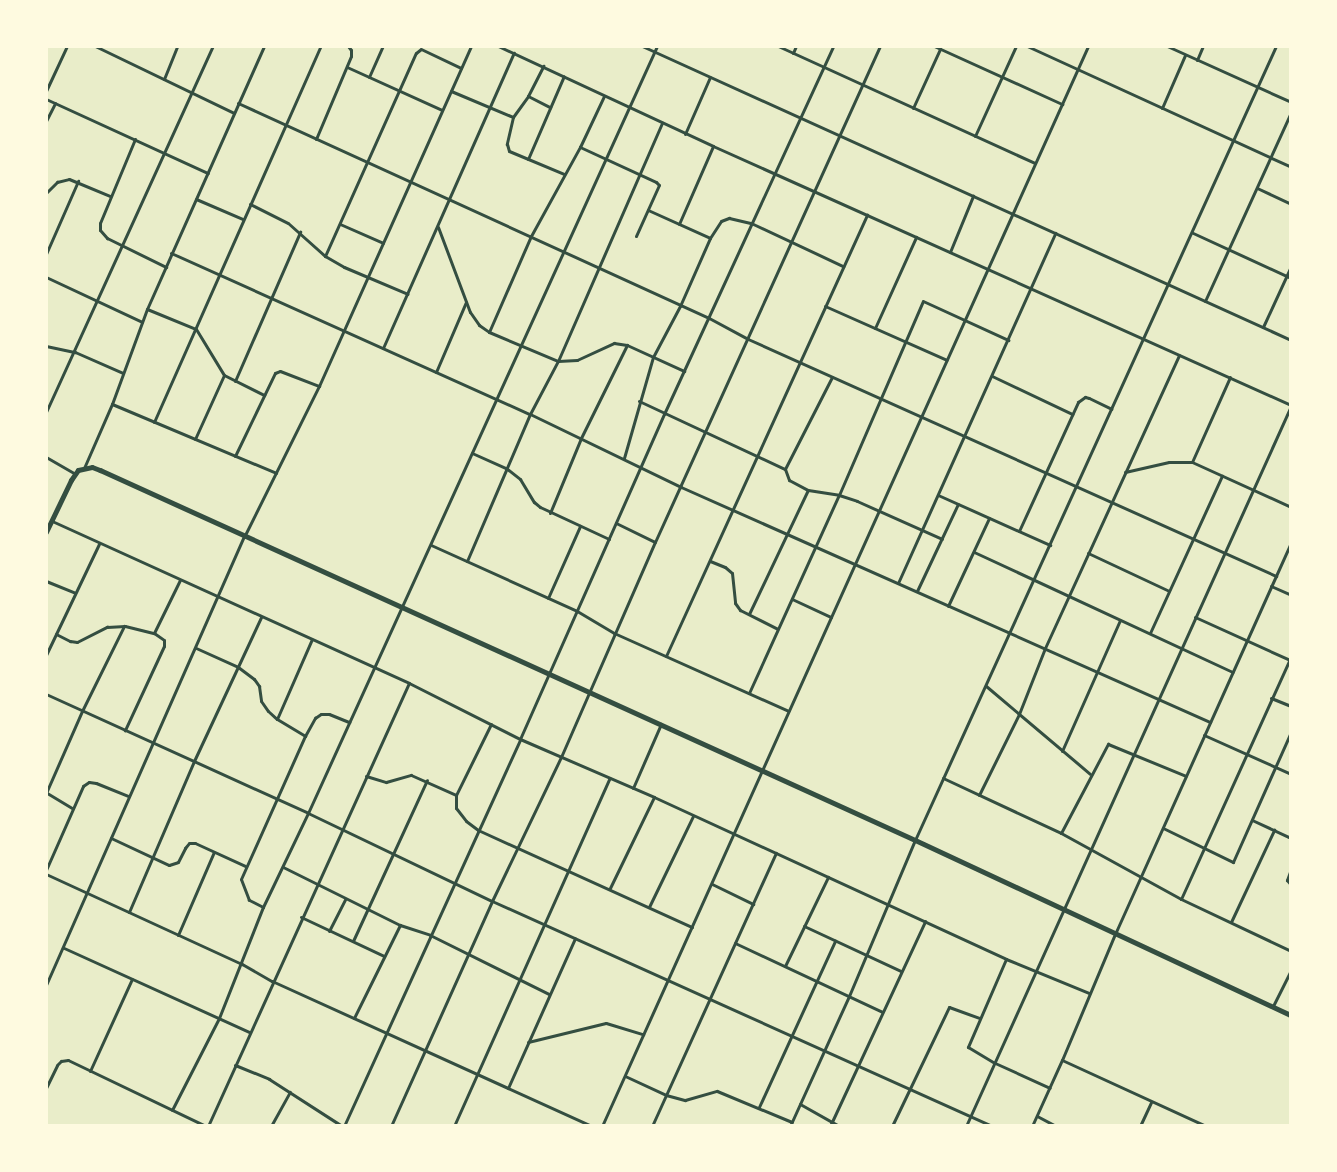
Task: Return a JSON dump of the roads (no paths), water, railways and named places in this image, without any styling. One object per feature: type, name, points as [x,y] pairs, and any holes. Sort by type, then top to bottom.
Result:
[{"type":"main road","points":[[46,532],[75,474],[84,468],[100,470],[915,840],[1291,1015]]},
{"type":"street","points":[[46,91],[67,46]]},
{"type":"street","points":[[95,46],[234,113]]},
{"type":"street","points":[[164,79],[177,46]]},
{"type":"street","points":[[46,412],[193,93],[212,46]]},
{"type":"street","points":[[154,422],[321,46]]},
{"type":"street","points":[[316,139],[351,56],[351,50],[348,46]]},
{"type":"street","points":[[369,77],[383,46]]},
{"type":"street","points":[[46,985],[88,894],[128,796],[154,743],[244,537],[319,386],[471,46]]},
{"type":"street","points":[[498,46],[685,134],[1144,338],[1291,406],[1157,698],[966,1126]]},
{"type":"street","points":[[642,46],[1291,340]]},
{"type":"street","points":[[172,1110],[219,1018],[263,907],[375,668],[657,46]]},
{"type":"street","points":[[778,46],[1035,163]]},
{"type":"street","points":[[793,53],[796,46]]},
{"type":"street","points":[[234,1065],[258,1074],[343,1126],[520,739],[664,414],[833,46]]},
{"type":"street","points":[[391,1126],[492,901],[561,757],[654,542],[681,487],[880,46]]},
{"type":"street","points":[[934,46],[1062,104]]},
{"type":"street","points":[[975,136],[1016,46]]},
{"type":"street","points":[[1027,46],[1291,167]]},
{"type":"street","points":[[602,1126],[1088,46]]},
{"type":"street","points":[[1167,46],[1291,102]]},
{"type":"street","points":[[1197,60],[1203,46]]},
{"type":"street","points":[[625,1076],[666,1096],[690,1100],[717,1091],[759,1107],[791,1124],[849,996],[915,840],[1235,141],[1276,46]]},
{"type":"street","points":[[84,468],[112,404],[147,309],[262,47]]},
{"type":"street","points":[[325,256],[418,50],[421,49],[462,68]]},
{"type":"street","points":[[913,108],[940,49]]},
{"type":"street","points":[[383,348],[514,53]]},
{"type":"street","points":[[1162,108],[1185,54]]},
{"type":"street","points":[[543,66],[528,96],[513,117],[507,148],[564,174]]},
{"type":"street","points":[[347,67],[442,110]]},
{"type":"street","points":[[528,159],[564,76]]},
{"type":"street","points":[[685,134],[710,77]]},
{"type":"street","points":[[451,91],[513,117]]},
{"type":"street","points":[[528,96],[550,107]]},
{"type":"street","points":[[489,332],[531,236],[580,147],[604,96]]},
{"type":"street","points":[[46,99],[208,173]]},
{"type":"street","points":[[46,121],[55,103]]},
{"type":"street","points":[[238,103],[410,183],[531,236],[708,318],[748,339],[1276,576]]},
{"type":"street","points":[[1205,301],[1291,112]]},
{"type":"street","points":[[467,561],[506,468],[530,414],[558,361],[597,267],[640,175],[662,122]]},
{"type":"street","points":[[134,139],[110,196],[100,223],[100,230],[107,238],[166,266]]},
{"type":"street","points":[[679,224],[713,146]]},
{"type":"street","points":[[580,147],[656,182],[659,186],[636,236]]},
{"type":"street","points":[[46,193],[52,186],[62,180],[69,179],[78,181],[110,196]]},
{"type":"street","points":[[46,254],[78,181]]},
{"type":"street","points":[[1256,188],[1291,204]]},
{"type":"street","points":[[950,252],[973,196]]},
{"type":"street","points":[[196,199],[243,219]]},
{"type":"street","points":[[250,204],[300,232],[325,256],[408,294]]},
{"type":"street","points":[[648,210],[710,238]]},
{"type":"street","points":[[666,656],[867,215]]},
{"type":"street","points":[[624,458],[652,357],[680,306],[710,238],[721,221],[725,218],[751,223],[843,266]]},
{"type":"street","points":[[340,224],[383,243]]},
{"type":"street","points":[[438,226],[474,320],[489,332],[558,361],[577,360],[614,343],[626,345],[684,371]]},
{"type":"street","points":[[234,381],[300,232]]},
{"type":"street","points":[[1193,232],[1289,277]]},
{"type":"street","points":[[898,583],[1055,233]]},
{"type":"street","points":[[875,328],[916,237]]},
{"type":"street","points":[[172,253],[530,414],[681,487],[1210,722]]},
{"type":"street","points":[[1263,327],[1289,277],[1291,266]]},
{"type":"street","points":[[46,277],[142,322]]},
{"type":"street","points":[[749,693],[839,495],[923,301],[1008,340]]},
{"type":"street","points":[[436,372],[466,302]]},
{"type":"street","points":[[825,306],[947,360]]},
{"type":"street","points":[[147,309],[196,329],[224,375],[264,395]]},
{"type":"street","points":[[550,513],[581,438],[626,345]]},
{"type":"street","points":[[46,346],[75,352],[123,373]]},
{"type":"street","points":[[979,795],[1019,714],[1045,648],[1179,354]]},
{"type":"street","points":[[236,456],[271,377],[280,371],[319,386]]},
{"type":"street","points":[[195,439],[224,375]]},
{"type":"street","points":[[992,376],[1072,414]]},
{"type":"street","points":[[832,377],[785,468],[789,480],[808,490],[839,495],[879,510],[942,539]]},
{"type":"street","points":[[1192,462],[1230,378]]},
{"type":"street","points":[[1019,531],[1078,402],[1085,397],[1112,409]]},
{"type":"street","points":[[639,401],[704,433],[785,468]]},
{"type":"street","points":[[112,404],[276,474]]},
{"type":"street","points":[[472,453],[506,468],[520,479],[534,502],[550,513],[609,539]]},
{"type":"street","points":[[46,457],[75,474]]},
{"type":"street","points":[[1125,472],[1169,462],[1192,462],[1291,507]]},
{"type":"street","points":[[1150,633],[1222,476]]},
{"type":"street","points":[[749,614],[808,490]]},
{"type":"street","points":[[938,495],[1050,545]]},
{"type":"street","points":[[917,591],[958,504]]},
{"type":"street","points":[[948,606],[989,518]]},
{"type":"street","points":[[52,521],[99,544],[409,683],[520,739],[654,797],[1006,959],[1089,992]]},
{"type":"street","points":[[616,523],[654,542]]},
{"type":"street","points":[[548,598],[580,526]]},
{"type":"street","points":[[1032,1126],[1062,1060],[1089,992],[1291,542]]},
{"type":"street","points":[[46,655],[99,544]]},
{"type":"street","points":[[431,545],[577,611],[614,633],[788,711]]},
{"type":"street","points":[[974,552],[1233,672]]},
{"type":"street","points":[[1088,553],[1169,590]]},
{"type":"street","points":[[710,560],[725,567],[732,573],[735,603],[740,610],[778,629]]},
{"type":"street","points":[[154,633],[180,580]]},
{"type":"street","points":[[46,581],[75,593]]},
{"type":"street","points":[[1271,586],[1291,595]]},
{"type":"street","points":[[792,599],[831,617]]},
{"type":"street","points":[[129,912],[194,761],[262,617]]},
{"type":"street","points":[[1181,899],[1290,659],[1195,617]]},
{"type":"street","points":[[1062,750],[1120,620]]},
{"type":"street","points":[[56,634],[77,642],[107,627],[125,626],[154,633],[161,636],[164,640],[164,646],[125,730]]},
{"type":"street","points":[[72,808],[46,793],[82,711],[125,626]]},
{"type":"street","points":[[277,719],[312,639]]},
{"type":"street","points":[[196,648],[238,667],[254,679],[259,686],[261,701],[277,719],[305,736]]},
{"type":"street","points":[[46,1088],[61,1061],[68,1060],[207,1126],[248,1032],[409,683]]},
{"type":"street","points":[[985,686],[1090,774]]},
{"type":"street","points":[[46,694],[308,813],[392,855],[544,925],[992,1126]]},
{"type":"street","points":[[1272,698],[1291,706]]},
{"type":"street","points":[[263,907],[253,903],[246,894],[241,879],[245,866],[305,736],[315,718],[320,714],[329,714],[349,722]]},
{"type":"street","points":[[490,724],[456,796],[456,808],[460,815],[478,830],[610,888],[692,927]]},
{"type":"street","points":[[634,788],[661,724]]},
{"type":"street","points":[[1163,828],[1204,850],[1233,862],[1291,732]]},
{"type":"street","points":[[1204,735],[1291,774]]},
{"type":"street","points":[[1061,834],[1090,774],[1108,744],[1134,752],[1186,776]]},
{"type":"street","points":[[366,776],[386,782],[411,774],[427,780],[456,796]]},
{"type":"street","points":[[454,1126],[610,778]]},
{"type":"street","points":[[943,778],[1090,848],[1140,878],[1291,951]]},
{"type":"street","points":[[353,941],[427,780]]},
{"type":"street","points":[[46,870],[72,808],[84,786],[89,782],[128,796]]},
{"type":"street","points":[[610,888],[654,797]]},
{"type":"street","points":[[649,907],[693,816]]},
{"type":"street","points":[[1252,820],[1291,838]]},
{"type":"street","points":[[1231,922],[1274,830]]},
{"type":"street","points":[[111,838],[173,865],[178,862],[189,844],[195,843],[245,866]]},
{"type":"street","points":[[178,935],[214,852]]},
{"type":"street","points":[[652,1126],[776,853]]},
{"type":"street","points":[[283,867],[400,925],[430,935],[548,994]]},
{"type":"street","points":[[1291,868],[1287,880],[1291,885]]},
{"type":"street","points":[[46,874],[242,964],[272,981],[591,1126]]},
{"type":"street","points":[[785,966],[828,877]]},
{"type":"street","points":[[712,884],[753,904]]},
{"type":"street","points":[[329,931],[345,898]]},
{"type":"street","points":[[301,917],[384,956]]},
{"type":"street","points":[[830,1126],[925,921]]},
{"type":"street","points":[[354,1018],[400,925]]},
{"type":"street","points":[[804,926],[866,956],[901,970]]},
{"type":"street","points":[[508,1088],[548,994],[575,938]]},
{"type":"street","points":[[759,1107],[835,941]]},
{"type":"street","points":[[735,943],[882,1012]]},
{"type":"street","points":[[64,948],[248,1032]]},
{"type":"street","points":[[1006,959],[968,1047],[995,1063],[1050,1088]]},
{"type":"street","points":[[1273,1006],[1291,970]]},
{"type":"street","points":[[90,1071],[132,979]]},
{"type":"street","points":[[892,1126],[949,1007],[979,1018]]},
{"type":"street","points":[[528,1042],[606,1023],[643,1034]]},
{"type":"street","points":[[1062,1060],[1206,1126]]},
{"type":"street","points":[[271,1126],[290,1092]]},
{"type":"street","points":[[1140,1126],[1151,1102]]},
{"type":"street","points":[[800,1104],[839,1126]]},
{"type":"street","points":[[1037,1116],[1056,1126]]}]
